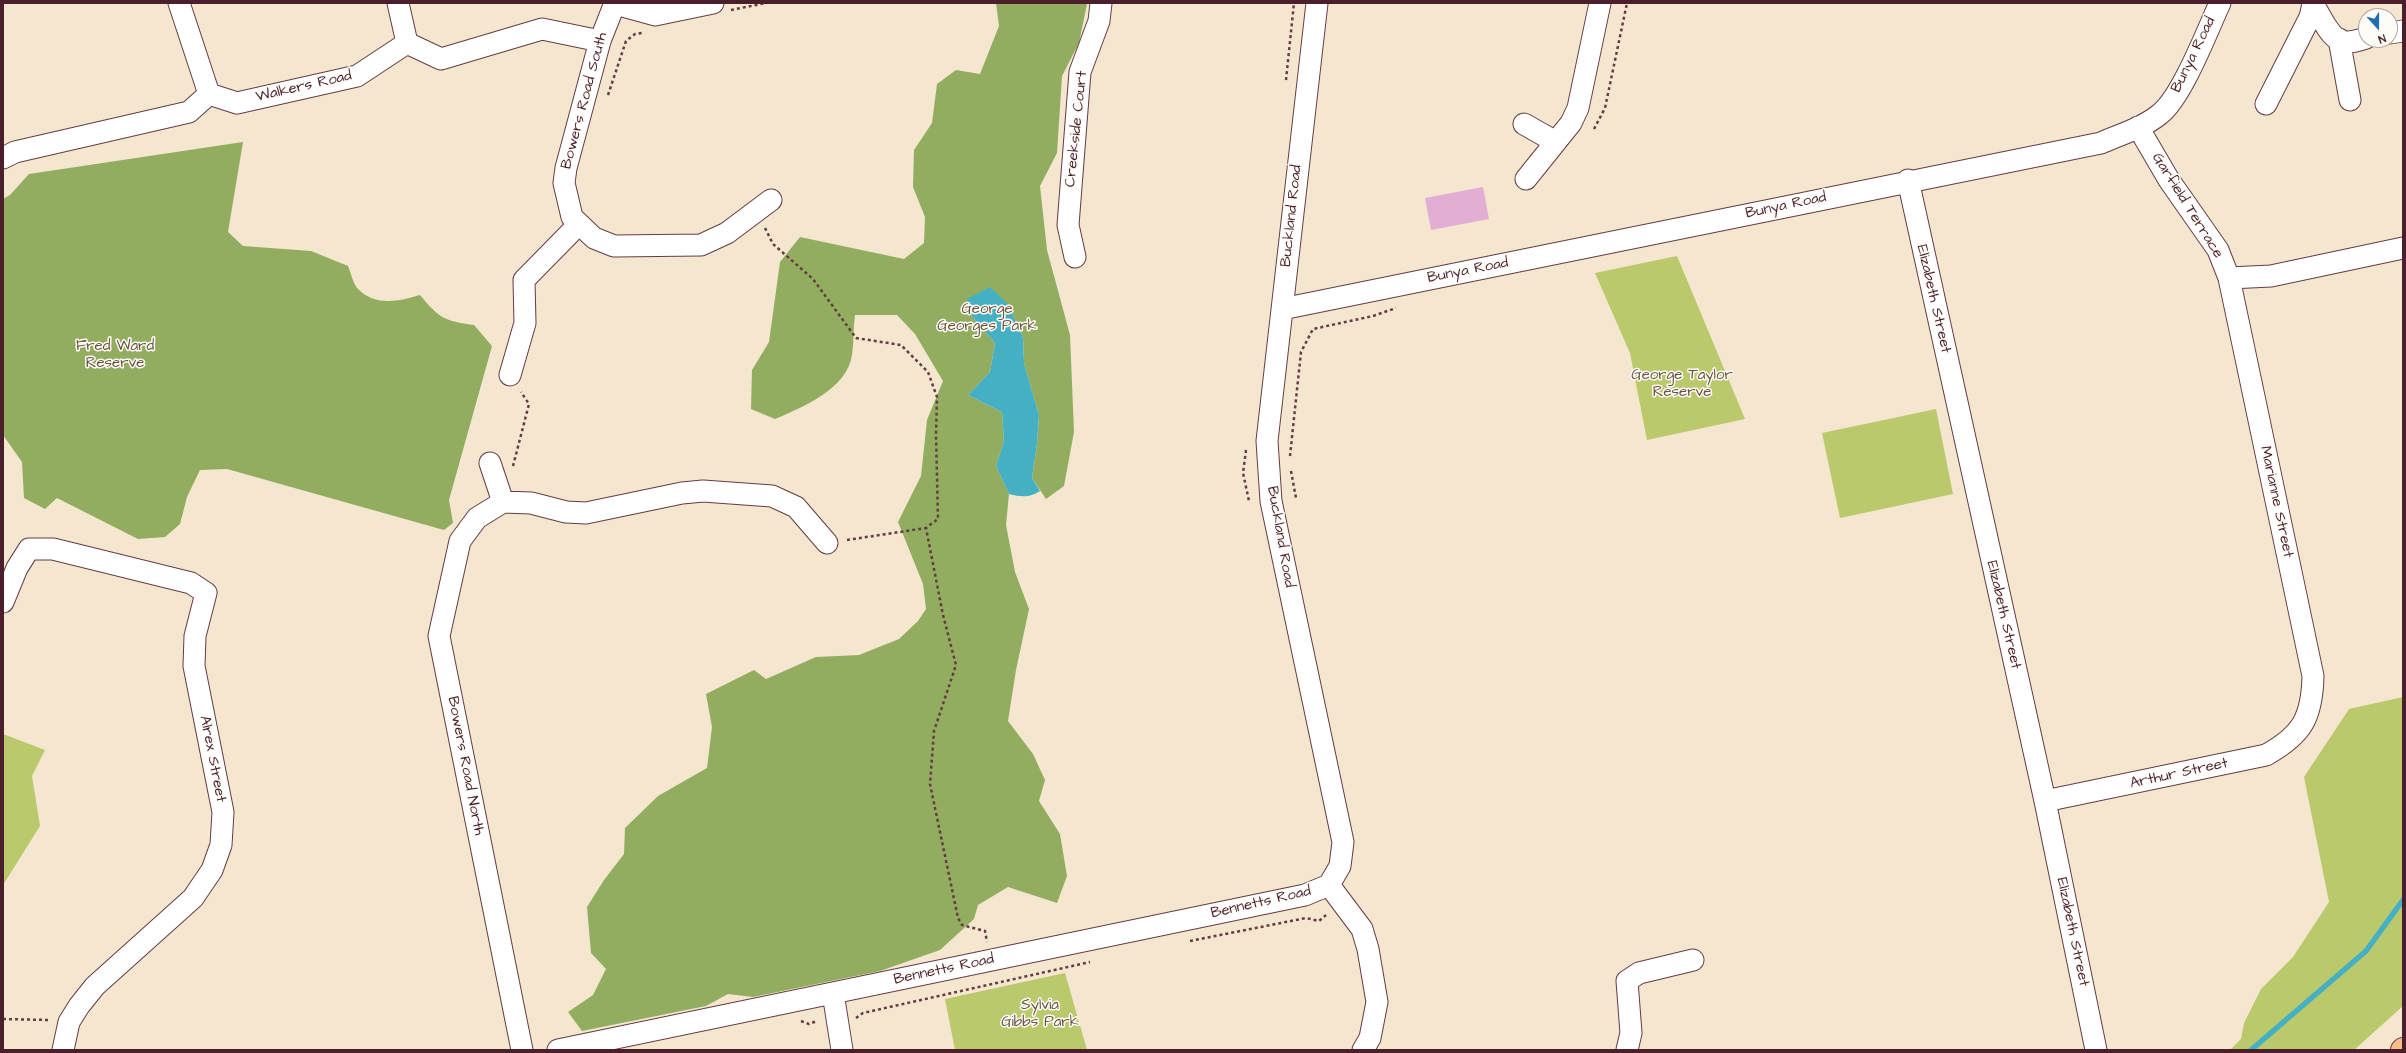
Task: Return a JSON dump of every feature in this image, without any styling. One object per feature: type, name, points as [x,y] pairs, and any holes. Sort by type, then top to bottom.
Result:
[{"type":"street","points":[[3,158],[15,152],[189,112],[208,94],[179,3]]},
{"type":"street","points":[[398,3],[408,43],[441,59],[542,29],[600,41]]},
{"type":"street","name":"Creekside Court","points":[[1075,257],[1068,225],[1080,72],[1099,21],[1101,3]]},
{"type":"street","name":"Buckland Road","points":[[1317,3],[1267,441],[1271,501],[1343,842],[1340,866],[1329,885]]},
{"type":"street","points":[[1526,179],[1554,141],[1571,122],[1578,108],[1600,3]]},
{"type":"street","name":"Bunya Road","points":[[1282,309],[1908,180],[2102,143],[2138,127],[2160,114],[2178,92],[2220,3]]},
{"type":"street","points":[[2318,3],[2336,37],[2350,100]]},
{"type":"street","points":[[2266,104],[2318,3]]},
{"type":"street","points":[[615,4],[655,15],[720,7]]},
{"type":"street","name":"Bowers Road South","points":[[615,4],[600,41],[564,182],[568,207],[578,225],[594,238],[614,246],[701,245],[727,233],[763,205]]},
{"type":"street","points":[[2336,37],[2346,42],[2358,40]]},
{"type":"street","name":"Walkers Road","points":[[208,94],[237,103],[357,76],[408,43]]},
{"type":"street","points":[[1524,124],[1554,141]]},
{"type":"street","name":"Garfield Terrace","points":[[2138,127],[2169,180],[2218,250],[2229,278]]},
{"type":"street","name":"Elizabeth Street","points":[[1908,180],[2045,801],[2096,1050]]},
{"type":"street","points":[[510,376],[525,323],[524,280],[578,225]]},
{"type":"street","points":[[2229,278],[2271,276],[2403,248]]},
{"type":"street","name":"Marianne Street","points":[[2229,278],[2313,676],[2312,702],[2302,726]]},
{"type":"street","points":[[490,463],[501,495],[566,512],[586,513],[682,493],[703,491],[772,496],[796,507],[826,543]]},
{"type":"street","name":"Bowers Road North","points":[[501,495],[478,518],[460,541],[439,636],[522,1050]]},
{"type":"street","name":"Alrex Street","points":[[3,602],[17,568],[29,549],[53,549],[191,583],[206,593],[195,636],[194,666],[223,812],[221,845],[212,870],[193,898],[95,986],[69,1022],[63,1050]]},
{"type":"street","name":"Arthur Street","points":[[2045,801],[2266,756],[2286,744],[2302,726]]},
{"type":"street","points":[[1329,885],[1362,929],[1377,1002],[1370,1038],[1363,1050]]},
{"type":"street","name":"Bennetts Road","points":[[558,1050],[833,993],[988,951],[1305,895],[1329,885]]},
{"type":"street","points":[[1627,1050],[1631,1033],[1627,981],[1639,973],[1693,960]]},
{"type":"street","points":[[833,993],[842,1050]]},
{"type":"path","points":[[720,7],[766,3]]},
{"type":"path","points":[[1286,81],[1294,3]]},
{"type":"path","points":[[1594,129],[1604,108],[1627,3]]},
{"type":"path","points":[[606,101],[626,41],[635,34],[647,33]]},
{"type":"path","points":[[763,205],[773,244],[813,280],[856,338],[901,345],[928,372],[937,397],[936,434],[938,519],[926,528],[826,543]]},
{"type":"path","points":[[1296,498],[1290,457],[1301,352],[1308,336],[1314,329],[1372,316],[1400,306]]},
{"type":"path","points":[[501,495],[509,486],[529,404],[510,376]]},
{"type":"path","points":[[1247,442],[1244,473],[1250,504]]},
{"type":"path","points":[[926,528],[943,615],[956,665],[934,731],[930,784],[958,918],[962,925],[985,931],[988,951]]},
{"type":"path","points":[[1183,942],[1306,918],[1319,921],[1344,905]]},
{"type":"path","points":[[988,951],[995,940]]},
{"type":"path","points":[[794,1023],[802,1021],[809,1024],[853,1015],[857,1018],[863,1013],[1096,961]]},
{"type":"path","points":[[3,1019],[69,1022]]},
{"type":"green space","points":[[996,3],[1087,4],[1079,43],[1062,76],[1057,153],[1040,186],[1047,250],[1070,335],[1074,432],[1064,486],[1046,499],[1032,478],[1037,444],[1039,415],[1024,363],[1023,338],[1008,304],[970,314],[995,343],[990,372],[968,395],[1002,412],[1004,441],[996,466],[1009,494],[1006,525],[1015,572],[1029,609],[1016,670],[1008,721],[1033,754],[1045,780],[1039,801],[1060,834],[1067,876],[1057,903],[1008,887],[978,905],[974,919],[940,950],[880,971],[753,997],[728,994],[706,1006],[582,1031],[568,1012],[593,995],[606,969],[591,953],[587,907],[604,880],[624,854],[625,828],[658,796],[707,768],[712,727],[706,694],[754,670],[766,679],[816,657],[859,655],[899,639],[918,621],[926,609],[923,584],[898,522],[921,476],[927,420],[943,381],[915,334],[897,315],[855,315],[852,355],[842,378],[822,395],[798,409],[775,419],[751,409],[752,370],[769,342],[780,262],[800,237],[904,259],[924,243],[925,217],[913,187],[914,150],[932,123],[937,84],[956,70],[980,74],[999,26]]},
{"type":"green space","name":"Fred Ward Reserve","points":[[243,142],[228,232],[243,246],[311,251],[348,266],[356,287],[365,295],[388,301],[420,295],[432,309],[443,317],[456,322],[474,325],[492,346],[449,500],[453,523],[444,530],[227,469],[200,470],[187,497],[180,524],[165,537],[138,539],[57,498],[45,509],[24,498],[22,462],[3,435],[3,199],[10,195],[29,174]]},
{"type":"green space","name":"George Taylor Reserve","points":[[1677,256],[1745,419],[1647,440],[1630,353],[1595,273]]},
{"type":"green space","points":[[1936,409],[1953,494],[1840,518],[1822,433]]},
{"type":"green space","points":[[2403,697],[2403,1006],[2354,1050],[2230,1050],[2241,1039],[2244,1023],[2261,989],[2293,957],[2329,902],[2304,777],[2349,709]]},
{"type":"green space","points":[[3,734],[45,750],[32,776],[40,826],[3,885]]},
{"type":"green space","name":"Sylvia Gibbs Park","points":[[1065,973],[1087,1050],[955,1050],[945,999]]},
{"type":"water","points":[[990,287],[1008,304],[1023,338],[1024,363],[1039,415],[1037,444],[1032,478],[1040,491],[1029,496],[1009,494],[996,466],[1004,441],[1002,412],[968,395],[990,372],[995,343],[970,314],[967,299]]},
{"type":"building","points":[[1483,187],[1489,219],[1431,230],[1425,198]]},
{"type":"waterway","points":[[2251,1050],[2366,951],[2403,900]]},
{"type":"park label","name":"George Georges Park","points":[[987,318]]}]
